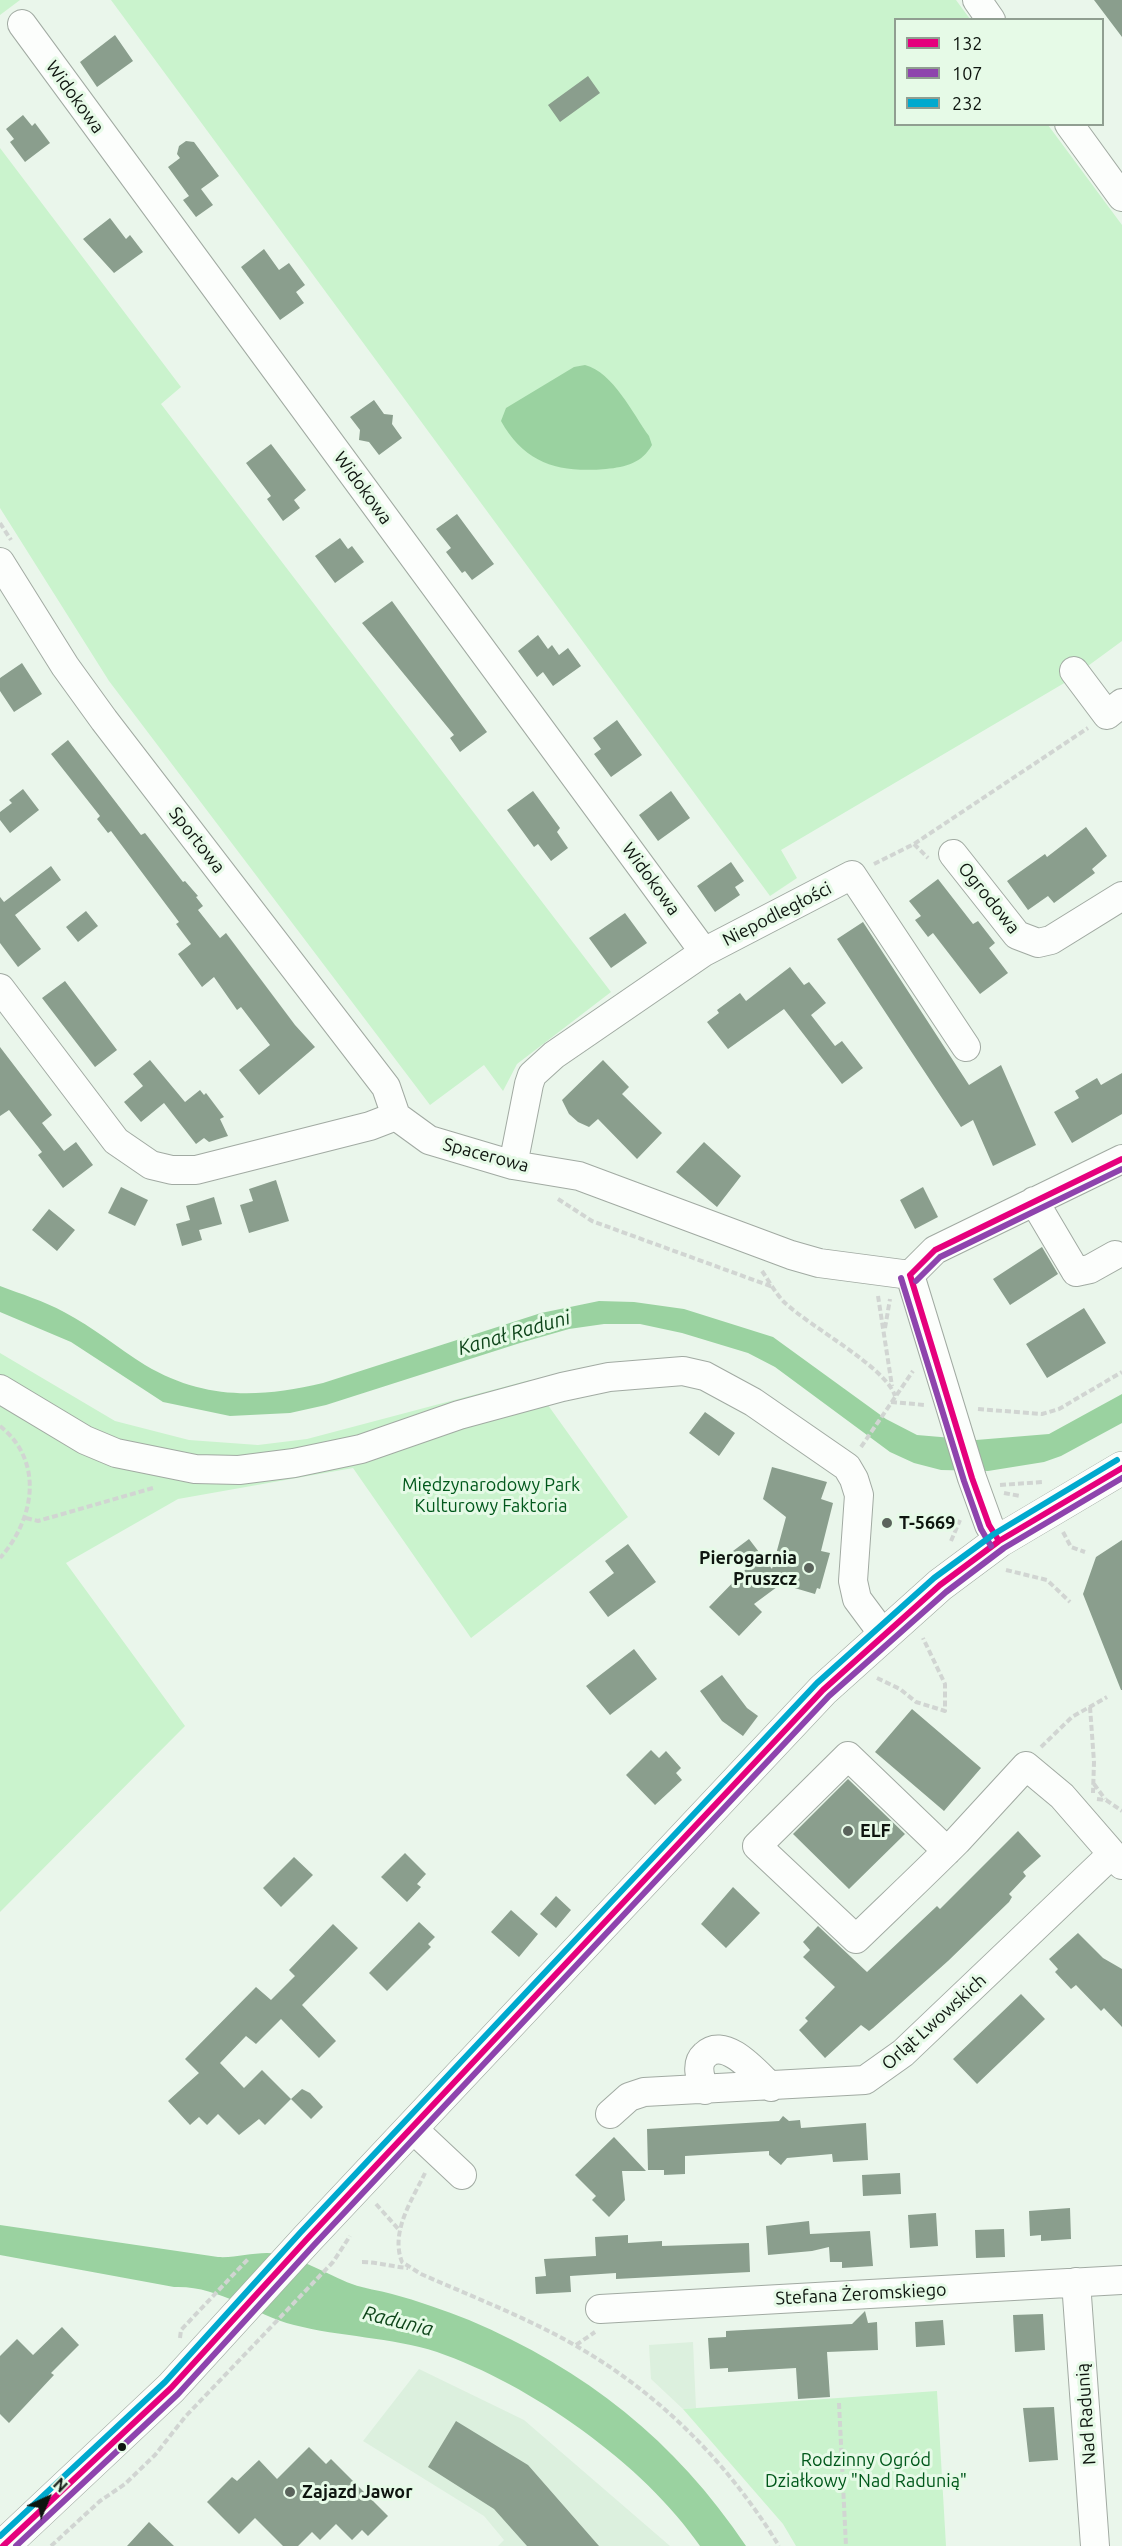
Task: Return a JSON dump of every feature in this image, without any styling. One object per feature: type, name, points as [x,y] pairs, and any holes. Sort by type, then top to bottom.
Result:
[{"type":"main road","points":[[3,2546],[171,2388],[215,2316],[422,2141],[823,1690],[940,1585],[998,1555],[1122,1468]]},
{"type":"street","points":[[977,0],[990,18]]},
{"type":"street","name":"Widokowa","points":[[22,24],[704,952]]},
{"type":"street","points":[[1070,126],[1122,198]]},
{"type":"street","name":"Sportowa","points":[[0,562],[65,666],[104,720],[386,1087],[396,1116]]},
{"type":"street","points":[[1074,671],[1115,709]]},
{"type":"street","name":"Ogrodowa","points":[[953,854],[1017,935],[1031,942],[1051,940],[1122,896]]},
{"type":"street","points":[[852,875],[966,1047]]},
{"type":"street","name":"Niepodległości","points":[[513,1165],[532,1075],[554,1055],[704,952],[852,875]]},
{"type":"street","points":[[0,988],[116,1141],[151,1165],[172,1170],[196,1170],[370,1126],[396,1116]]},
{"type":"street","name":"Spacerowa","points":[[396,1116],[429,1140],[513,1165],[579,1176],[791,1255],[819,1263],[910,1275]]},
{"type":"street","points":[[998,1555],[989,1525],[981,1481],[961,1415],[910,1275],[935,1250],[1122,1159]]},
{"type":"street","points":[[1034,1201],[1076,1272],[1090,1269],[1115,1255]]},
{"type":"street","points":[[0,1389],[85,1440],[116,1454],[195,1469],[239,1470],[294,1463],[361,1449],[515,1398],[609,1377],[683,1371],[705,1376],[753,1402],[847,1467],[855,1479],[859,1495],[854,1581],[856,1599],[883,1634]]},
{"type":"street","points":[[952,1846],[848,1756],[758,1846],[856,1939],[952,1846],[1026,1766],[1062,1796],[1117,1860]]},
{"type":"street","name":"Orląt Lwowskich","points":[[610,2114],[629,2097],[644,2092],[865,2080],[877,2073],[920,2036],[1117,1860]]},
{"type":"street","points":[[705,2090],[699,2069],[702,2058],[709,2051],[717,2049],[740,2059],[771,2086]]},
{"type":"street","points":[[422,2141],[462,2175]]},
{"type":"street","name":"Stefana Żeromskiego","points":[[598,2320],[1122,2280]]},
{"type":"street","name":"Nad Radunią","points":[[1076,2282],[1095,2546]]},
{"type":"path","name":"Niepodległości","points":[[852,875],[914,844],[1115,709]]},
{"type":"path","points":[[551,1191],[564,1206],[592,1221],[773,1287]]},
{"type":"path","points":[[759,1267],[783,1301],[824,1334],[872,1367],[892,1387]]},
{"type":"path","points":[[878,1287],[878,1304],[885,1331],[895,1396]]},
{"type":"path","points":[[885,1331],[891,1295]]},
{"type":"path","points":[[865,1441],[891,1402],[961,1415],[1042,1414],[1059,1409],[1122,1372]]},
{"type":"path","points":[[0,1426],[15,1443],[25,1462],[29,1482],[26,1518],[15,1542],[0,1558]]},
{"type":"path","points":[[981,1481],[1050,1481]]},
{"type":"path","points":[[26,1518],[38,1521],[160,1486]]},
{"type":"path","points":[[946,1550],[961,1516]]},
{"type":"path","points":[[1059,1526],[1071,1547],[1085,1552]]},
{"type":"path","points":[[998,1555],[1047,1580],[1070,1602]]},
{"type":"path","points":[[868,1674],[900,1689],[916,1701],[945,1711],[945,1684],[933,1664],[919,1629]]},
{"type":"path","points":[[1026,1766],[1047,1739],[1072,1717],[1107,1697]]},
{"type":"path","points":[[1090,1707],[1093,1726],[1090,1826]]},
{"type":"path","points":[[1093,1783],[1106,1800]]},
{"type":"path","points":[[408,2268],[398,2253],[400,2231],[432,2160],[422,2141]]},
{"type":"path","points":[[375,2204],[400,2231]]},
{"type":"path","points":[[215,2316],[252,2254]]},
{"type":"path","points":[[51,2546],[100,2501],[125,2484],[155,2455],[185,2417],[333,2262]]},
{"type":"path","points":[[362,2262],[382,2262],[395,2267],[408,2268],[576,2345],[629,2379],[698,2441],[731,2477],[779,2546]]},
{"type":"path","points":[[576,2345],[598,2320]]},
{"type":"path","points":[[839,2403],[846,2546]]},
{"type":"shaded area","points":[[693,2342],[696,2408],[683,2409],[651,2379],[649,2345]]},
{"type":"shaded area","points":[[419,2369],[524,2420],[670,2546],[498,2546],[504,2540],[484,2516],[363,2441]]},
{"type":"green space","points":[[0,0],[20,0],[0,15]]},
{"type":"green space","points":[[111,0],[956,0],[969,18],[894,18],[894,126],[1049,126],[1122,225],[1122,641],[1066,682],[781,850],[797,878],[770,896]]},
{"type":"green space","points":[[0,148],[181,387],[161,404],[611,992],[517,1064],[503,1091],[484,1065],[430,1105],[109,681],[0,508]]},
{"type":"green space","name":"Międzynarodowy Park Kulturowy Faktoria","points":[[0,1353],[115,1421],[189,1440],[258,1445],[307,1439],[530,1380],[628,1517],[471,1638],[353,1468],[178,1499],[66,1563],[185,1726],[0,1912]]},
{"type":"green space","name":"Rodzinny Ogród Działkowy \"Nad Radunią\"","points":[[937,2391],[946,2546],[796,2546],[783,2524],[683,2409]]},
{"type":"water","points":[[585,365],[605,376],[649,436],[652,445],[633,463],[589,470],[558,467],[545,463],[521,447],[510,436],[501,421],[506,408],[574,367]]},
{"type":"water","name":"Kanał Raduni","points":[[0,1286],[64,1312],[145,1365],[167,1376],[189,1385],[232,1393],[276,1391],[323,1383],[541,1313],[599,1301],[634,1302],[684,1309],[773,1337],[886,1419],[917,1435],[976,1440],[1049,1434],[1122,1394],[1122,1423],[1061,1456],[1044,1462],[988,1471],[941,1470],[914,1463],[890,1452],[775,1367],[748,1353],[682,1333],[640,1324],[604,1324],[569,1329],[326,1405],[290,1413],[230,1416],[163,1402],[71,1342],[0,1312]]},
{"type":"water","name":"Radunia","points":[[0,2225],[218,2257],[261,2253],[277,2254],[299,2260],[357,2286],[441,2309],[469,2320],[552,2362],[625,2412],[689,2473],[719,2508],[746,2546],[700,2546],[676,2515],[617,2457],[546,2406],[473,2366],[420,2347],[294,2325],[206,2291],[0,2255]]},
{"type":"building","points":[[1094,0],[1122,0],[1122,37]]},
{"type":"building","points":[[115,35],[133,61],[97,87],[80,62]]},
{"type":"building","points":[[588,76],[600,93],[560,122],[548,105]]},
{"type":"building","points":[[23,115],[32,126],[35,123],[50,143],[25,162],[10,142],[14,139],[6,129]]},
{"type":"building","points":[[186,141],[194,142],[219,176],[201,189],[213,205],[196,217],[183,200],[189,196],[168,167],[180,158],[177,154],[179,146]]},
{"type":"building","points":[[110,218],[126,239],[130,235],[143,252],[114,273],[83,239]]},
{"type":"building","points":[[264,249],[279,270],[289,263],[305,285],[296,292],[304,303],[280,320],[241,267]]},
{"type":"building","points":[[374,400],[384,414],[393,415],[392,424],[402,438],[379,455],[369,442],[359,440],[360,430],[350,417]]},
{"type":"building","points":[[271,444],[306,490],[294,500],[300,508],[283,521],[267,499],[271,496],[246,463]]},
{"type":"building","points":[[457,514],[494,564],[472,580],[465,571],[462,573],[446,552],[451,548],[436,529]]},
{"type":"building","points":[[340,538],[348,549],[352,546],[364,562],[335,583],[315,556]]},
{"type":"building","points":[[392,601],[487,732],[460,752],[450,738],[454,735],[362,623]]},
{"type":"building","points":[[538,635],[548,649],[552,645],[559,655],[568,648],[581,666],[553,686],[543,672],[537,677],[518,651]]},
{"type":"building","points":[[22,663],[42,694],[14,712],[0,691],[0,678]]},
{"type":"building","points":[[617,720],[642,755],[611,777],[594,754],[601,749],[593,738]]},
{"type":"building","points":[[68,740],[141,835],[145,833],[183,882],[185,881],[198,896],[196,897],[203,906],[198,910],[220,938],[226,933],[295,1025],[315,1047],[259,1095],[239,1070],[270,1045],[241,1007],[237,1010],[214,977],[202,987],[178,954],[191,944],[176,924],[179,922],[111,831],[108,833],[97,819],[100,816],[51,754]]},
{"type":"building","points":[[23,789],[39,810],[10,833],[0,820],[0,812],[12,803],[9,800]]},
{"type":"building","points":[[533,791],[560,828],[557,832],[568,848],[551,861],[538,844],[534,847],[507,810]]},
{"type":"building","points":[[671,791],[690,818],[658,841],[639,815]]},
{"type":"building","points":[[1086,827],[1107,856],[1092,869],[1095,873],[1054,903],[1048,896],[1028,910],[1007,881],[1045,854],[1047,857]]},
{"type":"building","points":[[731,862],[744,881],[735,887],[740,895],[715,912],[697,886]]},
{"type":"building","points":[[51,866],[61,880],[15,915],[41,949],[18,967],[0,943],[0,897],[4,902]]},
{"type":"building","points":[[938,879],[973,924],[978,921],[995,943],[989,948],[1008,973],[980,994],[933,933],[928,937],[915,920],[921,916],[909,901]]},
{"type":"building","points":[[86,911],[98,926],[78,942],[66,927]]},
{"type":"building","points":[[625,913],[647,943],[611,968],[589,938]]},
{"type":"building","points":[[863,922],[969,1085],[1001,1065],[1036,1145],[993,1166],[973,1120],[961,1127],[837,939]]},
{"type":"building","points":[[790,967],[804,985],[809,982],[826,1003],[811,1015],[835,1046],[842,1041],[863,1068],[842,1084],[784,1009],[728,1049],[707,1022],[719,1013],[717,1010],[740,993],[746,1001]]},
{"type":"building","points":[[65,981],[117,1050],[95,1067],[42,998]]},
{"type":"building","points":[[0,1047],[52,1115],[42,1123],[64,1151],[76,1142],[93,1165],[63,1188],[38,1155],[42,1152],[9,1110],[0,1116]]},
{"type":"building","points":[[150,1060],[185,1102],[200,1090],[204,1095],[206,1093],[224,1117],[220,1119],[228,1136],[209,1142],[204,1138],[196,1144],[164,1103],[141,1122],[124,1102],[143,1086],[133,1074]]},
{"type":"building","points":[[603,1060],[629,1087],[622,1094],[662,1133],[637,1159],[598,1119],[589,1127],[578,1122],[569,1114],[562,1100]]},
{"type":"building","points":[[1122,1073],[1122,1114],[1072,1143],[1054,1112],[1079,1098],[1075,1091],[1097,1078],[1101,1085]]},
{"type":"building","points":[[704,1142],[741,1176],[717,1207],[676,1172]]},
{"type":"building","points":[[276,1180],[289,1221],[249,1233],[240,1205],[253,1201],[249,1189]]},
{"type":"building","points":[[121,1187],[148,1200],[135,1226],[108,1213]]},
{"type":"building","points":[[923,1187],[938,1217],[915,1229],[900,1200]]},
{"type":"building","points":[[214,1197],[222,1224],[199,1230],[202,1240],[182,1246],[176,1224],[190,1220],[186,1206]]},
{"type":"building","points":[[49,1209],[75,1230],[57,1251],[32,1230]]},
{"type":"building","points":[[1042,1247],[1058,1274],[1010,1305],[993,1279]]},
{"type":"building","points":[[1084,1308],[1106,1343],[1047,1378],[1026,1344]]},
{"type":"building","points":[[705,1412],[735,1433],[719,1456],[689,1433]]},
{"type":"building","points":[[772,1467],[827,1482],[821,1499],[833,1503],[821,1551],[830,1553],[820,1589],[817,1588],[815,1594],[781,1584],[754,1604],[762,1612],[739,1636],[709,1607],[747,1568],[733,1551],[749,1539],[772,1569],[786,1517],[763,1499]]},
{"type":"building","points":[[1122,1540],[1121,1690],[1083,1594],[1096,1557]]},
{"type":"building","points":[[628,1544],[656,1582],[608,1617],[589,1592],[614,1573],[605,1561]]},
{"type":"building","points":[[634,1649],[657,1679],[610,1715],[586,1686]]},
{"type":"building","points":[[722,1675],[747,1708],[758,1716],[743,1736],[722,1721],[700,1691]]},
{"type":"building","points":[[912,1709],[981,1768],[944,1811],[875,1752]]},
{"type":"building","points":[[651,1750],[659,1758],[666,1751],[681,1768],[676,1773],[682,1780],[655,1805],[626,1775]]},
{"type":"building","name":"ELF","points":[[848,1779],[905,1834],[849,1889],[793,1834]]},
{"type":"building","points":[[1018,1831],[1041,1856],[1023,1872],[1026,1876],[1009,1894],[1012,1897],[1009,1902],[948,1961],[873,2028],[869,2031],[861,2025],[825,2058],[799,2030],[808,2021],[805,2018],[835,1987],[803,1957],[810,1950],[803,1942],[818,1926],[867,1972],[937,1906],[940,1909]]},
{"type":"building","points":[[405,1853],[426,1874],[417,1884],[421,1887],[407,1902],[381,1877]]},
{"type":"building","points":[[294,1857],[313,1875],[281,1907],[263,1888]]},
{"type":"building","points":[[733,1887],[760,1913],[726,1948],[701,1924]]},
{"type":"building","points":[[556,1896],[571,1910],[556,1928],[540,1914]]},
{"type":"building","points":[[511,1910],[538,1934],[519,1957],[491,1932]]},
{"type":"building","points":[[419,1922],[435,1937],[428,1944],[431,1947],[387,1991],[369,1973]]},
{"type":"building","points":[[333,1924],[358,1948],[302,2005],[336,2041],[319,2058],[281,2019],[256,2044],[246,2036],[220,2063],[244,2088],[262,2070],[291,2099],[265,2125],[259,2119],[239,2135],[218,2114],[207,2125],[199,2117],[190,2125],[168,2101],[199,2073],[185,2059],[256,1987],[271,2000],[295,1976],[289,1970]]},
{"type":"building","points":[[1078,1933],[1103,1958],[1122,1969],[1122,2027],[1104,2008],[1101,2011],[1076,1985],[1071,1989],[1055,1972],[1058,1969],[1049,1959]]},
{"type":"building","points":[[1021,1994],[1045,2019],[977,2084],[953,2059]]},
{"type":"building","points":[[302,2089],[310,2093],[323,2107],[311,2119],[291,2099]]},
{"type":"building","points":[[783,2116],[789,2121],[800,2120],[801,2128],[866,2123],[868,2160],[833,2162],[832,2154],[787,2158],[781,2165],[769,2155],[769,2151],[685,2156],[685,2174],[664,2175],[664,2170],[648,2170],[647,2129],[779,2121]]},
{"type":"building","points":[[614,2137],[646,2171],[622,2171],[625,2200],[609,2217],[592,2200],[596,2196],[575,2175]]},
{"type":"building","points":[[900,2173],[901,2194],[863,2196],[862,2175]]},
{"type":"building","points":[[1070,2208],[1071,2239],[1041,2241],[1041,2235],[1030,2236],[1029,2211]]},
{"type":"building","points":[[936,2213],[938,2246],[910,2248],[908,2215]]},
{"type":"building","points":[[809,2221],[810,2234],[870,2231],[873,2266],[842,2268],[842,2262],[830,2262],[829,2247],[768,2255],[766,2226]]},
{"type":"building","points":[[1004,2229],[1005,2257],[976,2258],[975,2230]]},
{"type":"building","points":[[628,2235],[628,2243],[662,2241],[662,2246],[749,2243],[750,2272],[616,2279],[616,2273],[570,2276],[571,2292],[536,2294],[535,2277],[546,2276],[544,2259],[596,2256],[595,2237]]},
{"type":"building","points":[[865,2311],[868,2323],[877,2322],[878,2350],[827,2352],[830,2397],[798,2399],[796,2368],[728,2372],[728,2368],[710,2369],[708,2338],[726,2337],[726,2331],[852,2324]]},
{"type":"building","points":[[1043,2314],[1045,2350],[1015,2352],[1013,2315]]},
{"type":"building","points":[[943,2320],[945,2345],[916,2347],[915,2322]]},
{"type":"building","points":[[62,2327],[79,2345],[51,2373],[54,2375],[9,2423],[0,2414],[0,2356],[17,2339],[33,2355]]},
{"type":"building","points":[[1054,2407],[1058,2460],[1029,2462],[1023,2408]]},
{"type":"building","points":[[456,2421],[528,2465],[599,2546],[527,2546],[494,2509],[428,2467]]},
{"type":"building","name":"Zajazd Jawor","points":[[309,2447],[326,2464],[331,2459],[388,2516],[368,2536],[362,2530],[352,2540],[336,2524],[320,2540],[312,2532],[298,2546],[283,2546],[255,2518],[239,2534],[207,2502],[232,2477],[237,2481],[259,2460],[277,2479]]},
{"type":"building","points":[[149,2522],[174,2546],[127,2546]]},
{"type":"transit line","name":"132","points":[[910,1275],[935,1250],[1122,1159]]},
{"type":"transit line","name":"107","points":[[916,1281],[940,1257],[1122,1169]]},
{"type":"transit line","name":"132","points":[[910,1275],[972,1478],[989,1525],[999,1541]]},
{"type":"transit line","name":"107","points":[[901,1278],[964,1481],[981,1529],[991,1546]]},
{"type":"transit line","name":"232","points":[[0,2536],[165,2382],[300,2233],[817,1683],[934,1578],[994,1534],[1117,1460]]},
{"type":"transit line","name":"132","points":[[3,2546],[171,2388],[307,2239],[823,1690],[940,1585],[999,1541],[1122,1468]]},
{"type":"transit line","name":"107","points":[[16,2546],[178,2394],[314,2245],[829,1696],[946,1592],[1004,1548],[1122,1478]]},
{"type":"place","name":"T-5669","points":[[887,1523]]},
{"type":"place","name":"Pierogarnia Pruszcz","points":[[809,1568]]},
{"type":"place","name":"ELF","points":[[848,1831]]},
{"type":"place","name":"Zajazd Jawor","points":[[290,2492]]}]
